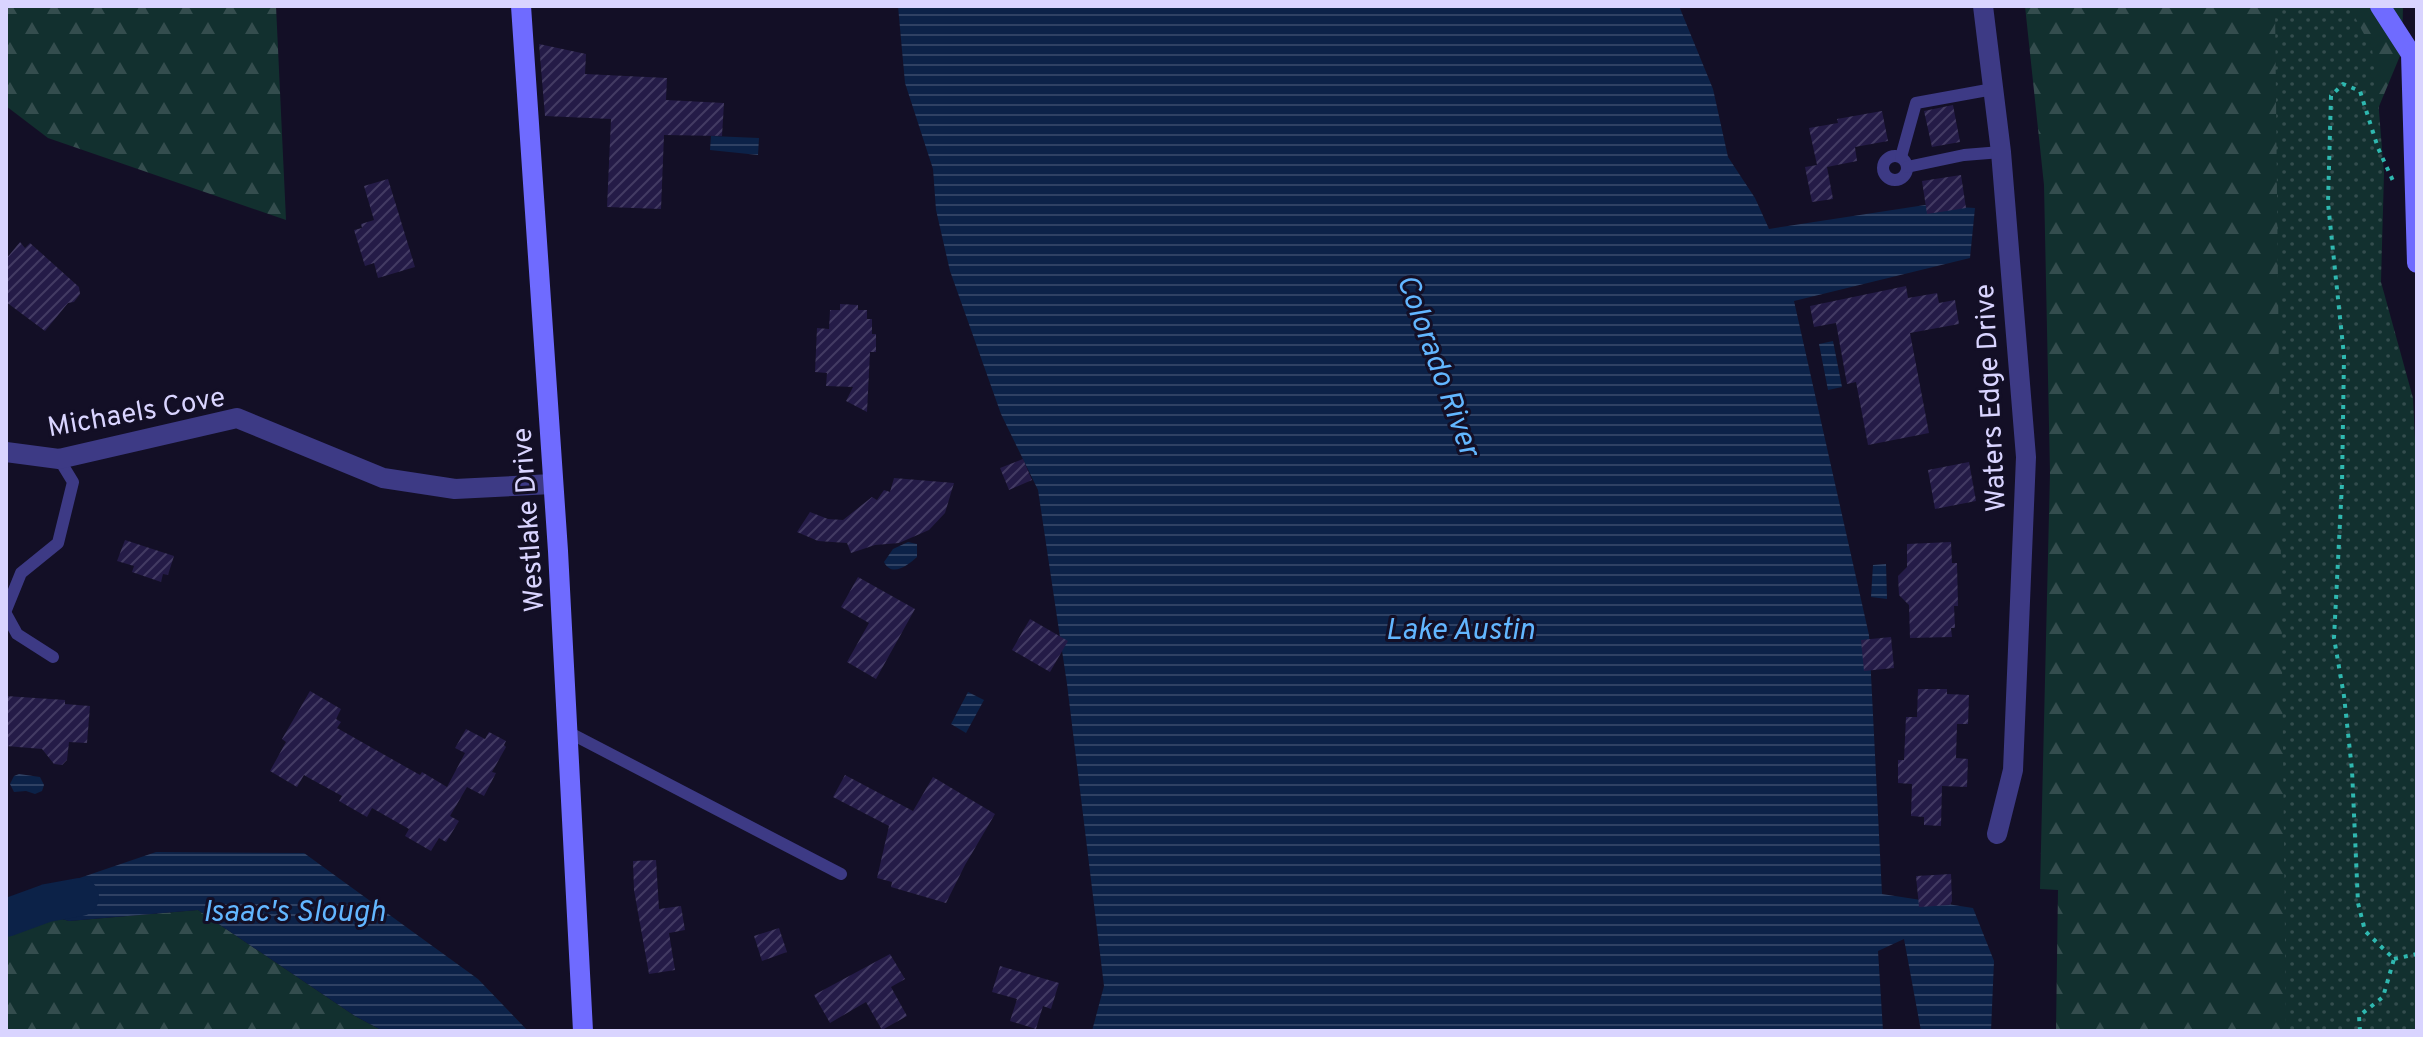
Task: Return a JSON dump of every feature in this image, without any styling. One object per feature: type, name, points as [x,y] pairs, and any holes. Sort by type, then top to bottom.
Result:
[{"type":"street","name":"Westlake Drive","points":[[521,6],[568,732],[583,1021]]},
{"type":"street","name":"Waters Edge Drive","points":[[1983,6],[2001,152],[2026,457],[2013,770],[1997,834]]},
{"type":"street","points":[[2380,6],[2414,54],[2417,263]]},
{"type":"street","name":"Michaels Cove","points":[[6,452],[59,459],[237,418],[383,478],[455,489],[552,484]]},
{"type":"lane","points":[[1993,89],[1916,103],[1904,162],[2001,152]]},
{"type":"lane","points":[[53,657],[17,634],[6,612],[21,573],[58,543],[73,482],[59,459]]},
{"type":"lane","points":[[568,732],[841,874]]},
{"type":"path","points":[[2394,184],[2378,148],[2360,91],[2343,84],[2331,96],[2328,203],[2344,356],[2342,484],[2334,638],[2352,770],[2358,903],[2365,931],[2394,959]]},
{"type":"path","points":[[2394,959],[2417,954]]},
{"type":"path","points":[[2360,1031],[2359,1016],[2383,997],[2394,959]]},
{"type":"green space","points":[[6,6],[276,6],[286,220],[48,138],[6,106]]},
{"type":"green space","points":[[2025,6],[2403,6],[2402,51],[2370,128],[2417,1031],[2056,1031],[2058,890],[2040,889],[2050,473],[2044,185]]},
{"type":"green space","points":[[2275,6],[2349,6],[2372,49],[2384,173],[2381,282],[2413,398],[2417,480],[2417,1031],[2286,1031]]},
{"type":"green space","points":[[6,903],[69,921],[198,910],[355,1016],[383,1031],[6,1031]]},
{"type":"water","name":"Lake Austin","points":[[898,6],[1679,6],[1713,89],[1728,157],[1755,198],[1769,229],[1925,205],[1975,208],[1970,258],[1794,301],[1869,635],[1882,894],[1973,908],[1994,961],[1991,1031],[1921,1031],[1904,939],[1878,951],[1883,1031],[1092,1031],[1104,986],[1067,684],[1038,490],[1001,414],[950,271],[936,210],[933,169],[905,83]]},
{"type":"water","points":[[711,136],[759,138],[758,155],[710,150]]},
{"type":"water","points":[[1833,341],[1842,387],[1828,390],[1819,344]]},
{"type":"water","points":[[908,542],[917,544],[917,557],[896,570],[887,567],[884,562],[893,549]]},
{"type":"water","points":[[1886,564],[1887,599],[1871,597],[1873,565]]},
{"type":"water","points":[[968,692],[984,700],[966,733],[951,724]]},
{"type":"water","points":[[19,774],[40,777],[44,785],[42,791],[35,794],[14,792],[10,784]]},
{"type":"water","name":"Isaac's Slough","points":[[156,852],[304,853],[478,979],[528,1031],[383,1031],[355,1016],[198,910],[69,921],[6,903]]},
{"type":"building","points":[[539,44],[586,54],[585,74],[667,78],[666,100],[724,103],[722,136],[664,135],[661,209],[607,207],[611,119],[545,116]]},
{"type":"building","points":[[1953,105],[1960,142],[1932,147],[1924,111]]},
{"type":"building","points":[[1882,111],[1888,141],[1855,147],[1857,161],[1827,167],[1833,199],[1812,202],[1805,167],[1817,165],[1809,128],[1838,123],[1837,119]]},
{"type":"building","points":[[1961,175],[1966,208],[1927,214],[1922,181]]},
{"type":"building","points":[[388,179],[415,267],[378,278],[374,263],[365,266],[354,230],[374,220],[364,186]]},
{"type":"building","points":[[20,242],[25,248],[30,243],[79,287],[80,294],[74,302],[68,303],[45,331],[6,302],[6,259]]},
{"type":"building","points":[[1906,286],[1908,298],[1937,293],[1939,303],[1955,300],[1959,324],[1910,333],[1929,433],[1868,445],[1856,382],[1847,384],[1836,323],[1814,327],[1810,306]]},
{"type":"building","points":[[840,304],[858,305],[858,310],[867,310],[867,319],[872,319],[872,334],[876,334],[876,352],[870,352],[867,412],[846,401],[853,387],[826,386],[827,373],[815,372],[817,328],[829,329],[830,310],[840,310]]},
{"type":"building","points":[[1023,459],[1032,480],[1009,490],[1000,468]]},
{"type":"building","points":[[1969,462],[1976,501],[1935,509],[1928,470]]},
{"type":"building","points":[[894,478],[954,483],[945,513],[929,530],[899,543],[875,545],[851,553],[847,543],[818,541],[797,532],[810,512],[828,519],[843,520],[872,497],[877,500],[884,490],[890,492]]},
{"type":"building","points":[[125,540],[174,556],[168,575],[163,574],[161,582],[132,572],[134,566],[117,561]]},
{"type":"building","points":[[1951,542],[1952,563],[1957,563],[1958,606],[1954,606],[1955,628],[1951,628],[1952,637],[1910,638],[1909,605],[1899,595],[1898,576],[1907,567],[1907,544]]},
{"type":"building","points":[[858,577],[915,609],[876,679],[847,662],[869,623],[841,607]]},
{"type":"building","points":[[1030,619],[1068,641],[1050,672],[1012,650]]},
{"type":"building","points":[[1891,637],[1894,668],[1864,671],[1861,640]]},
{"type":"building","points":[[1918,689],[1947,689],[1947,694],[1969,695],[1968,724],[1957,724],[1956,758],[1968,759],[1967,787],[1942,786],[1941,826],[1924,825],[1924,817],[1911,816],[1912,784],[1898,783],[1898,760],[1904,760],[1906,717],[1917,717]]},
{"type":"building","points":[[310,691],[341,709],[336,719],[341,722],[337,728],[447,787],[465,753],[455,748],[466,729],[485,739],[489,732],[506,741],[506,747],[492,772],[496,773],[484,796],[467,787],[450,816],[459,821],[446,842],[439,838],[431,851],[405,836],[409,829],[372,808],[367,817],[339,801],[342,796],[304,775],[297,787],[270,771],[286,742],[282,739]]},
{"type":"building","points":[[6,696],[65,700],[65,704],[90,706],[87,743],[69,742],[67,760],[62,765],[54,764],[42,749],[6,746]]},
{"type":"building","points":[[845,775],[913,811],[933,777],[995,814],[946,903],[891,887],[892,882],[877,878],[889,826],[833,797]]},
{"type":"building","points":[[656,860],[659,909],[681,906],[685,930],[669,933],[675,970],[649,974],[634,890],[633,861]]},
{"type":"building","points":[[1951,874],[1950,905],[1919,907],[1916,876]]},
{"type":"building","points":[[779,928],[787,952],[762,961],[754,936]]},
{"type":"building","points":[[890,954],[905,979],[891,987],[907,1016],[882,1030],[866,1002],[830,1023],[814,995]]},
{"type":"building","points":[[1000,966],[1059,983],[1051,1009],[1043,1006],[1036,1029],[1010,1021],[1017,999],[992,992]]},
{"type":"waterway","points":[[6,918],[47,903],[80,897]]},
{"type":"water label","name":"Colorado River","points":[[1439,365]]}]
